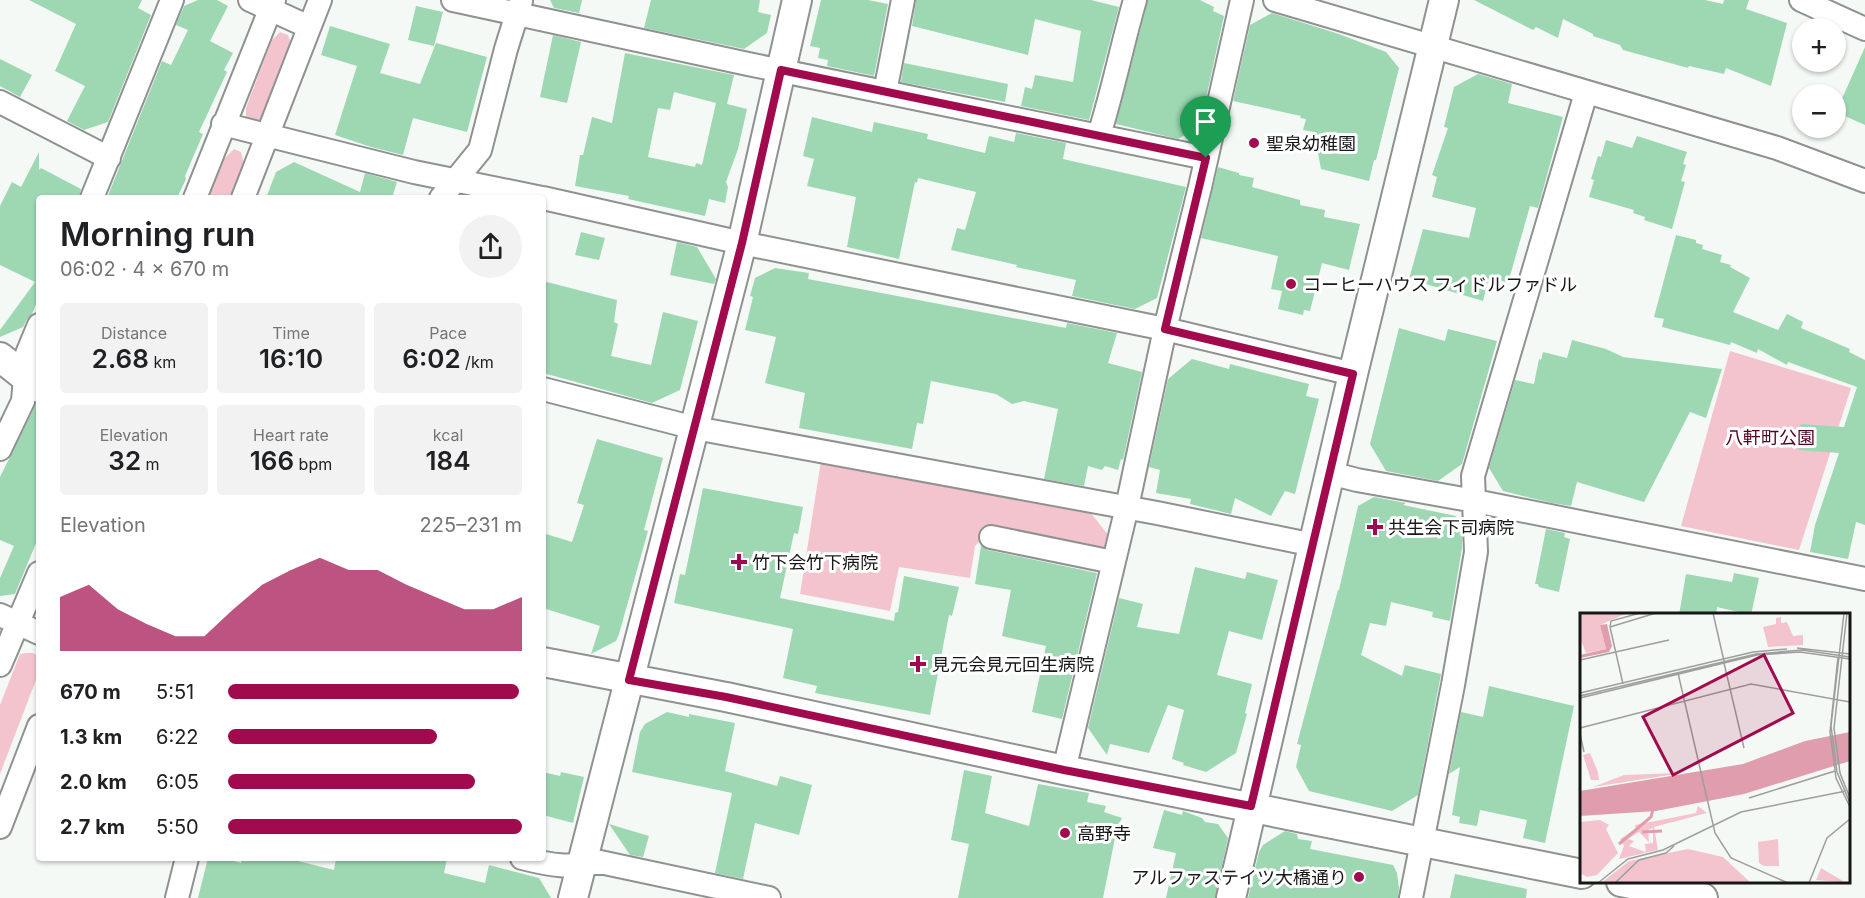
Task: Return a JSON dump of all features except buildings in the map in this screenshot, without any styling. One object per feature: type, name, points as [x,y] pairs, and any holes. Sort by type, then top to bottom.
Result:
[{"type":"street","points":[[93,195],[172,0]]},
{"type":"street","points":[[250,0],[273,5],[309,27]]},
{"type":"street","points":[[244,195],[320,0]]},
{"type":"street","points":[[453,0],[519,7],[781,70],[1206,158]]},
{"type":"street","points":[[573,898],[742,243],[796,0]]},
{"type":"street","points":[[885,92],[903,0]]},
{"type":"street","points":[[1099,135],[1111,97],[1112,82],[1135,0]]},
{"type":"street","points":[[1064,770],[1127,507],[1165,329],[1242,0]]},
{"type":"street","points":[[1275,0],[1777,148],[1865,181]]},
{"type":"street","points":[[1231,898],[1353,374],[1444,0]]},
{"type":"street","points":[[1801,0],[1865,29]]},
{"type":"street","points":[[196,195],[273,5]]},
{"type":"street","points":[[443,195],[480,150],[519,7]]},
{"type":"street","points":[[1411,898],[1453,685],[1476,552],[1473,476],[1586,93]]},
{"type":"street","points":[[0,102],[109,158]]},
{"type":"street","points":[[223,124],[414,172],[528,195]]},
{"type":"street","points":[[546,199],[742,243],[1165,329],[1353,374]]},
{"type":"street","points":[[0,449],[32,383],[27,354],[36,332]]},
{"type":"street","points":[[0,357],[32,383]]},
{"type":"street","points":[[546,390],[695,428],[1127,507],[1314,545]]},
{"type":"street","points":[[1330,472],[1357,480],[1865,579]]},
{"type":"street","points":[[991,537],[1113,562]]},
{"type":"street","points":[[0,665],[8,619],[36,577]]},
{"type":"street","points":[[8,619],[36,632]]},
{"type":"street","points":[[546,663],[726,697],[1064,770],[1580,874]]},
{"type":"street","points":[[0,827],[36,734]]},
{"type":"street","points":[[177,898],[186,861]]},
{"type":"street","points":[[535,861],[557,866],[581,866],[600,862],[769,898]]},
{"type":"street","points":[[1626,883],[1703,898]]},
{"type":"green space","points":[[280,32],[288,35],[291,43],[262,117],[257,122],[246,119],[246,108],[272,40]]},
{"type":"green space","points":[[234,149],[241,152],[244,164],[232,195],[209,195],[224,159]]},
{"type":"green space","name":"八軒町公園","points":[[1730,351],[1851,388],[1799,550],[1681,526]]},
{"type":"green space","points":[[821,461],[1090,512],[1109,536],[1105,552],[994,527],[975,546],[970,578],[899,567],[890,611],[800,594]]},
{"type":"green space","points":[[33,653],[36,655],[36,680],[0,774],[0,705],[20,654]]},
{"type":"place","name":"聖泉幼稚園","points":[[1254,143]]},
{"type":"place","name":"コーヒーハウス フィドルファドル","points":[[1291,284]]},
{"type":"place","name":"共生会下司病院","points":[[1375,527]]},
{"type":"place","name":"竹下会竹下病院","points":[[739,562]]},
{"type":"place","name":"見元会見元回生病院","points":[[918,664]]},
{"type":"place","name":"高野寺","points":[[1065,833]]},
{"type":"place","name":"アルファステイツ大橋通り","points":[[1359,877]]},
{"type":"route","points":[[781,70],[1206,158],[1165,329],[1353,374],[1251,806],[1064,770],[726,697],[629,680],[742,243],[781,70]]}]
